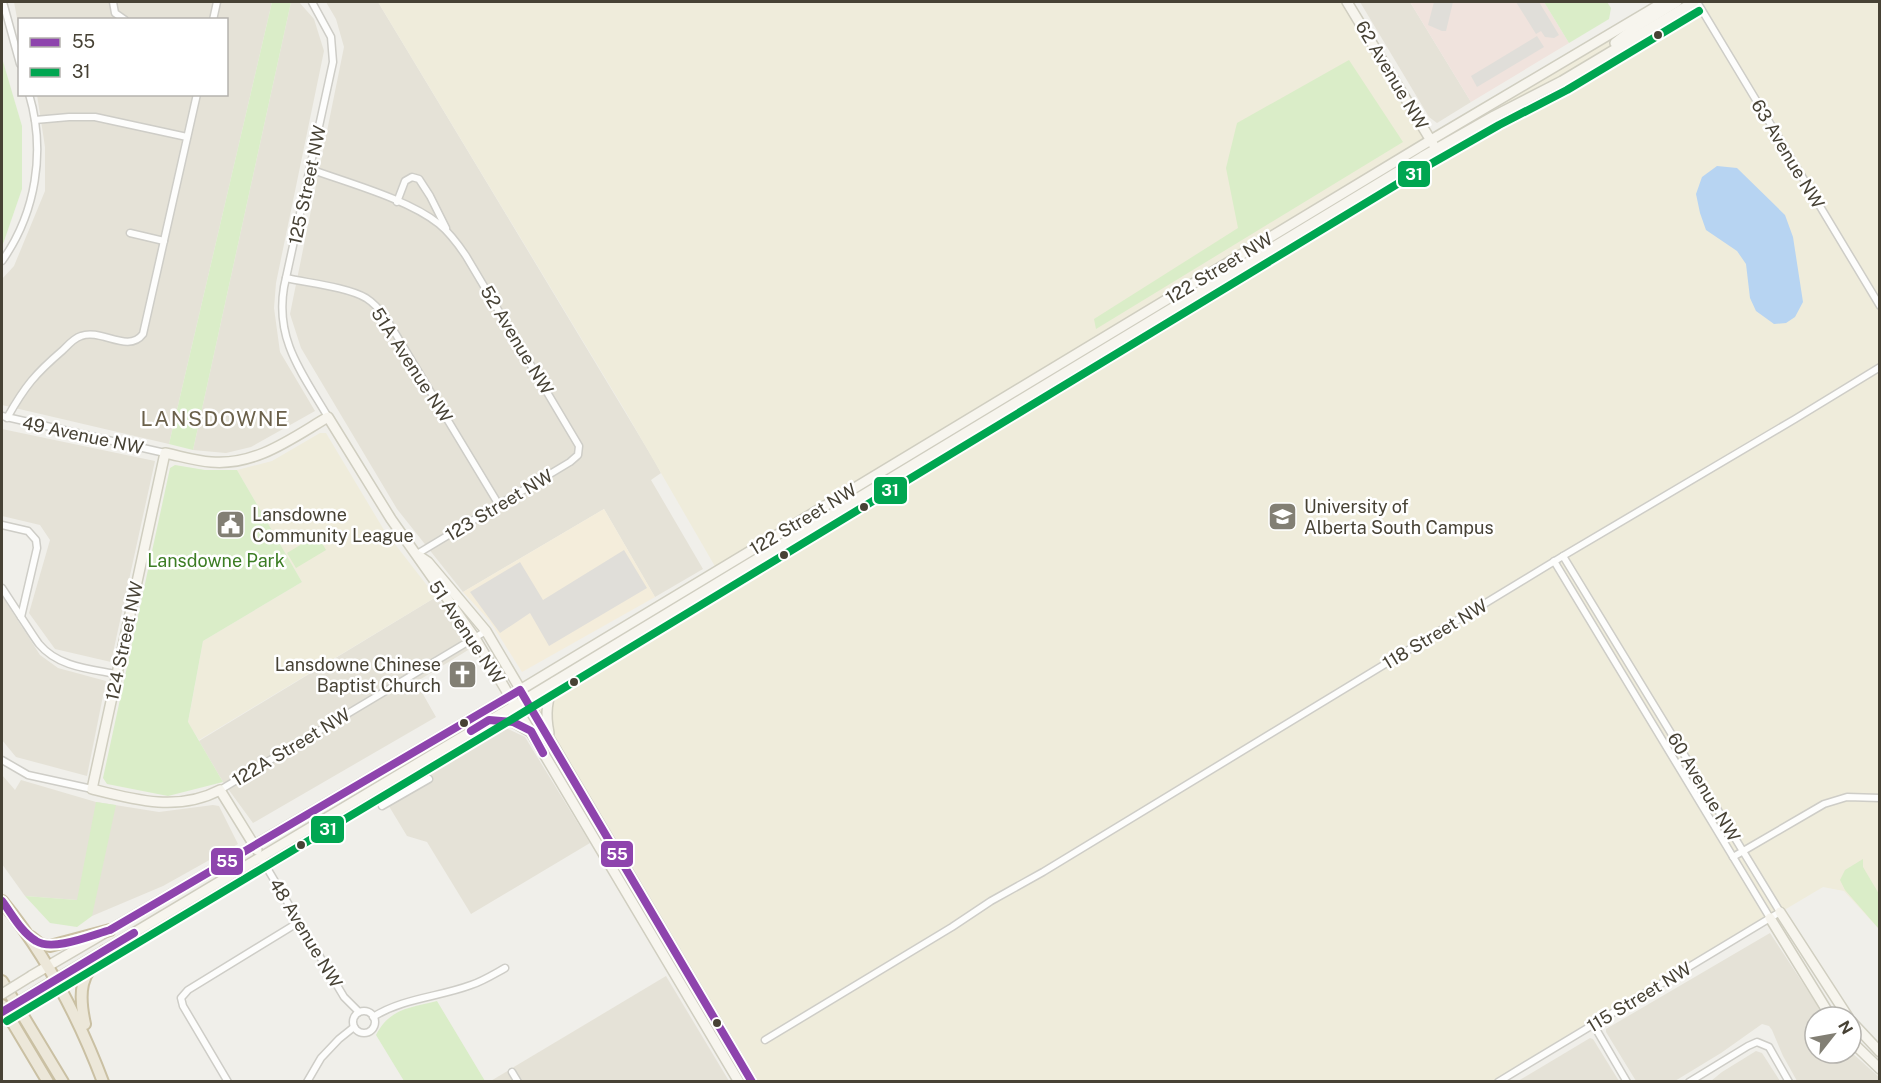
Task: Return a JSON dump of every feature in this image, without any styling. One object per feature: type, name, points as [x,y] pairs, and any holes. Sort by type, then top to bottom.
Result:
[{"type":"highway","points":[[2,901],[26,933],[71,1006],[103,1082]]},
{"type":"highway","points":[[26,933],[39,944],[50,946],[110,930]]},
{"type":"highway","points":[[89,1045],[81,1006],[81,992],[87,972],[105,951]]},
{"type":"highway","points":[[2,981],[63,1082]]},
{"type":"highway","points":[[2,1005],[48,1082]]},
{"type":"main road","name":"62 Avenue NW","points":[[1347,2],[1436,150]]},
{"type":"main road","name":"122 Street NW","points":[[2,994],[515,692],[1664,2]]},
{"type":"main road","points":[[1593,62],[1633,29],[1677,2]]},
{"type":"main road","name":"122 Street NW","points":[[2,1012],[1436,150],[1695,2]]},
{"type":"main road","points":[[165,453],[213,462],[250,459],[328,417]]},
{"type":"main road","name":"51 Avenue NW","points":[[328,417],[386,511],[417,554],[422,566],[475,638],[486,657],[515,692]]},
{"type":"main road","name":"124 Street NW","points":[[92,789],[165,453]]},
{"type":"main road","name":"51 Avenue NW","points":[[417,554],[428,562],[486,632],[520,702],[531,732],[739,1082]]},
{"type":"main road","points":[[551,741],[546,713],[547,701],[554,682]]},
{"type":"main road","points":[[520,702],[566,766]]},
{"type":"main road","name":"51 Avenue NW","points":[[520,702],[551,741],[752,1082]]},
{"type":"main road","points":[[489,720],[513,722],[531,732]]},
{"type":"main road","points":[[92,789],[142,801],[164,803],[196,800],[220,790]]},
{"type":"main road","name":"48 Avenue NW","points":[[220,790],[261,858]]},
{"type":"main road","name":"60 Avenue NW","points":[[1780,912],[1839,1005]]},
{"type":"main road","name":"60 Avenue NW","points":[[1770,918],[1824,1005]]},
{"type":"main road","points":[[1863,1034],[1880,1052]]},
{"type":"main road","points":[[1863,1053],[1880,1069]]},
{"type":"street","points":[[3,2],[18,57]]},
{"type":"street","points":[[113,2],[115,13],[122,18]]},
{"type":"street","points":[[213,18],[217,2]]},
{"type":"street","name":"125 Street NW","points":[[283,328],[282,302],[286,278],[333,62],[332,42],[312,2]]},
{"type":"street","name":"63 Avenue NW","points":[[1695,2],[1880,306]]},
{"type":"street","points":[[2,261],[22,225],[34,189],[37,165],[35,120],[29,96]]},
{"type":"street","points":[[4,417],[31,380],[78,337],[88,334],[129,342],[141,337],[145,330],[197,96]]},
{"type":"street","points":[[35,120],[95,117],[188,137]]},
{"type":"street","name":"52 Avenue NW","points":[[310,169],[430,217],[448,232]]},
{"type":"street","name":"52 Avenue NW","points":[[397,202],[405,182],[412,177],[419,178],[448,232],[466,256],[575,437],[579,452]]},
{"type":"street","points":[[130,233],[164,241]]},
{"type":"street","name":"51A Avenue NW","points":[[286,278],[356,294],[378,308],[499,505]]},
{"type":"street","name":"51 Avenue NW","points":[[283,328],[293,357],[328,417]]},
{"type":"street","name":"118 Street NW","points":[[765,1040],[1554,561],[1880,367]]},
{"type":"street","name":"49 Avenue NW","points":[[4,417],[165,453]]},
{"type":"street","name":"123 Street NW","points":[[417,554],[570,462],[579,452]]},
{"type":"street","points":[[2,525],[28,531],[37,542],[21,617]]},
{"type":"street","name":"60 Avenue NW","points":[[1563,556],[1780,912]]},
{"type":"street","name":"60 Avenue NW","points":[[1554,561],[1770,918]]},
{"type":"street","points":[[2,588],[40,645],[55,658],[70,664],[116,674]]},
{"type":"street","name":"122A Street NW","points":[[220,790],[486,632]]},
{"type":"street","points":[[2,760],[34,777],[92,789]]},
{"type":"street","points":[[382,806],[429,778]]},
{"type":"street","points":[[1733,857],[1824,804],[1839,798],[1856,796],[1880,798]]},
{"type":"street","name":"48 Avenue NW","points":[[261,858],[344,997],[359,1012]]},
{"type":"street","name":"115 Street NW","points":[[1498,1082],[1780,912]]},
{"type":"street","points":[[228,1082],[183,1006],[181,998],[188,990],[299,922]]},
{"type":"street","points":[[373,1017],[409,1001],[471,985],[504,968]]},
{"type":"street","points":[[307,1082],[326,1051],[354,1027],[354,1017],[359,1012],[366,1011],[373,1017],[374,1026],[370,1031],[360,1032],[354,1027]]},
{"type":"street","points":[[1593,1024],[1627,1082]]},
{"type":"street","points":[[1689,1082],[1753,1043],[1761,1043],[1769,1047],[1790,1082]]},
{"type":"street","points":[[1699,1082],[1707,1071]]},
{"type":"street","points":[[512,1072],[518,1082]]},
{"type":"shaded area","points":[[14,2],[272,2],[169,444],[2,405],[2,279],[14,266],[45,191],[45,147],[37,96],[228,96],[228,18],[18,18],[18,24]]},
{"type":"shaded area","points":[[291,2],[299,2],[314,19],[324,51],[276,283],[274,308],[280,352],[315,411],[251,447],[226,453],[193,450]]},
{"type":"shaded area","points":[[326,2],[378,2],[654,460],[661,473],[651,480],[703,569],[655,597],[604,509],[463,592],[397,509],[301,348],[290,314],[344,47],[336,19]]},
{"type":"shaded area","name":"University of Alberta South Campus","points":[[378,2],[1348,2],[1433,144],[1675,2],[1879,2],[1879,929],[1844,891],[1823,887],[1498,1081],[746,1081],[518,697],[720,575],[624,409]]},
{"type":"shaded area","points":[[1360,2],[1410,2],[1471,102],[1437,123],[1429,117]]},
{"type":"shaded area","points":[[1410,2],[1544,2],[1569,43],[1471,102]]},
{"type":"shaded area","points":[[1434,2],[1453,2],[1446,31],[1428,25]]},
{"type":"shaded area","points":[[1516,2],[1539,2],[1559,35],[1554,38],[1545,37],[1541,31],[1536,34]]},
{"type":"shaded area","points":[[1537,36],[1544,47],[1477,87],[1471,76]]},
{"type":"shaded area","points":[[2,429],[155,461],[111,662],[55,649],[29,613],[50,540],[40,525],[2,516]]},
{"type":"shaded area","points":[[320,433],[326,433],[384,530],[436,597],[199,740],[188,723],[203,641],[302,582],[237,470],[272,461]]},
{"type":"shaded area","points":[[604,509],[655,597],[522,672],[490,621],[463,592]]},
{"type":"shaded area","points":[[624,550],[647,588],[549,646],[530,613],[500,633],[470,592],[520,562],[543,600]]},
{"type":"shaded area","points":[[2,596],[40,655],[58,668],[106,681],[87,776],[16,757],[2,740]]},
{"type":"shaded area","points":[[436,597],[473,647],[416,682],[436,717],[253,823],[223,782],[199,741]]},
{"type":"shaded area","points":[[506,728],[525,737],[590,843],[471,914],[427,842],[407,836],[384,798],[492,731]]},
{"type":"shaded area","points":[[2,775],[15,790],[21,780],[96,802],[159,812],[219,806],[238,844],[163,886],[92,916],[77,900],[25,896],[2,864]]},
{"type":"shaded area","points":[[1770,933],[1817,1005],[1803,1005],[1803,1065],[1863,1065],[1863,1063],[1879,1077],[1879,1081],[1797,1081],[1772,1030],[1769,1026],[1762,1024],[1675,1081],[1636,1081],[1606,1029]]},
{"type":"shaded area","points":[[666,976],[729,1081],[489,1082]]},
{"type":"shaded area","points":[[1590,1038],[1593,1039],[1619,1081],[1518,1081]]},
{"type":"shaded area","points":[[1756,1051],[1762,1053],[1780,1081],[1711,1081],[1722,1072]]},
{"type":"green space","points":[[272,2],[291,2],[193,450],[169,444]]},
{"type":"green space","points":[[1544,2],[1607,2],[1611,8],[1609,19],[1569,43]]},
{"type":"green space","points":[[2,58],[22,126],[22,189],[2,247]]},
{"type":"green space","points":[[1349,60],[1403,142],[1096,329],[1094,319],[1238,228],[1226,168],[1237,123]]},
{"type":"green space","name":"Lansdowne Park","points":[[175,465],[205,470],[237,470],[302,582],[203,641],[188,722],[223,782],[168,796],[107,784],[103,778],[170,468]]},
{"type":"green space","points":[[317,535],[326,550],[296,568],[287,553]]},
{"type":"green space","points":[[96,802],[116,805],[92,916],[77,927],[50,923],[25,896],[77,900]]},
{"type":"green space","points":[[1863,859],[1863,867],[1879,894],[1879,929],[1845,890],[1840,880],[1845,870]]},
{"type":"green space","points":[[437,1001],[485,1081],[404,1081],[376,1035],[394,1014]]},
{"type":"water","points":[[1717,166],[1737,168],[1785,215],[1793,237],[1803,302],[1795,317],[1786,323],[1774,324],[1756,311],[1750,298],[1746,264],[1737,251],[1706,230],[1696,194],[1702,177]]},
{"type":"transit line","name":"31","points":[[7,1021],[524,712],[1427,166],[1567,90],[1699,11]]},
{"type":"transit line","name":"55","points":[[2,901],[26,933],[43,944],[73,942],[110,930],[520,690],[752,1082]]},
{"type":"transit line","name":"55","points":[[471,731],[489,720],[513,722],[531,731],[543,753]]},
{"type":"transit line","name":"55","points":[[2,1012],[134,933]]},
{"type":"place","name":"University of Alberta South Campus","points":[[1283,516]]},
{"type":"place","name":"Lansdowne Community League","points":[[231,524]]},
{"type":"place","name":"Lansdowne Chinese Baptist Church","points":[[462,674]]},
{"type":"district","name":"LANSDOWNE","points":[[215,418]]}]
